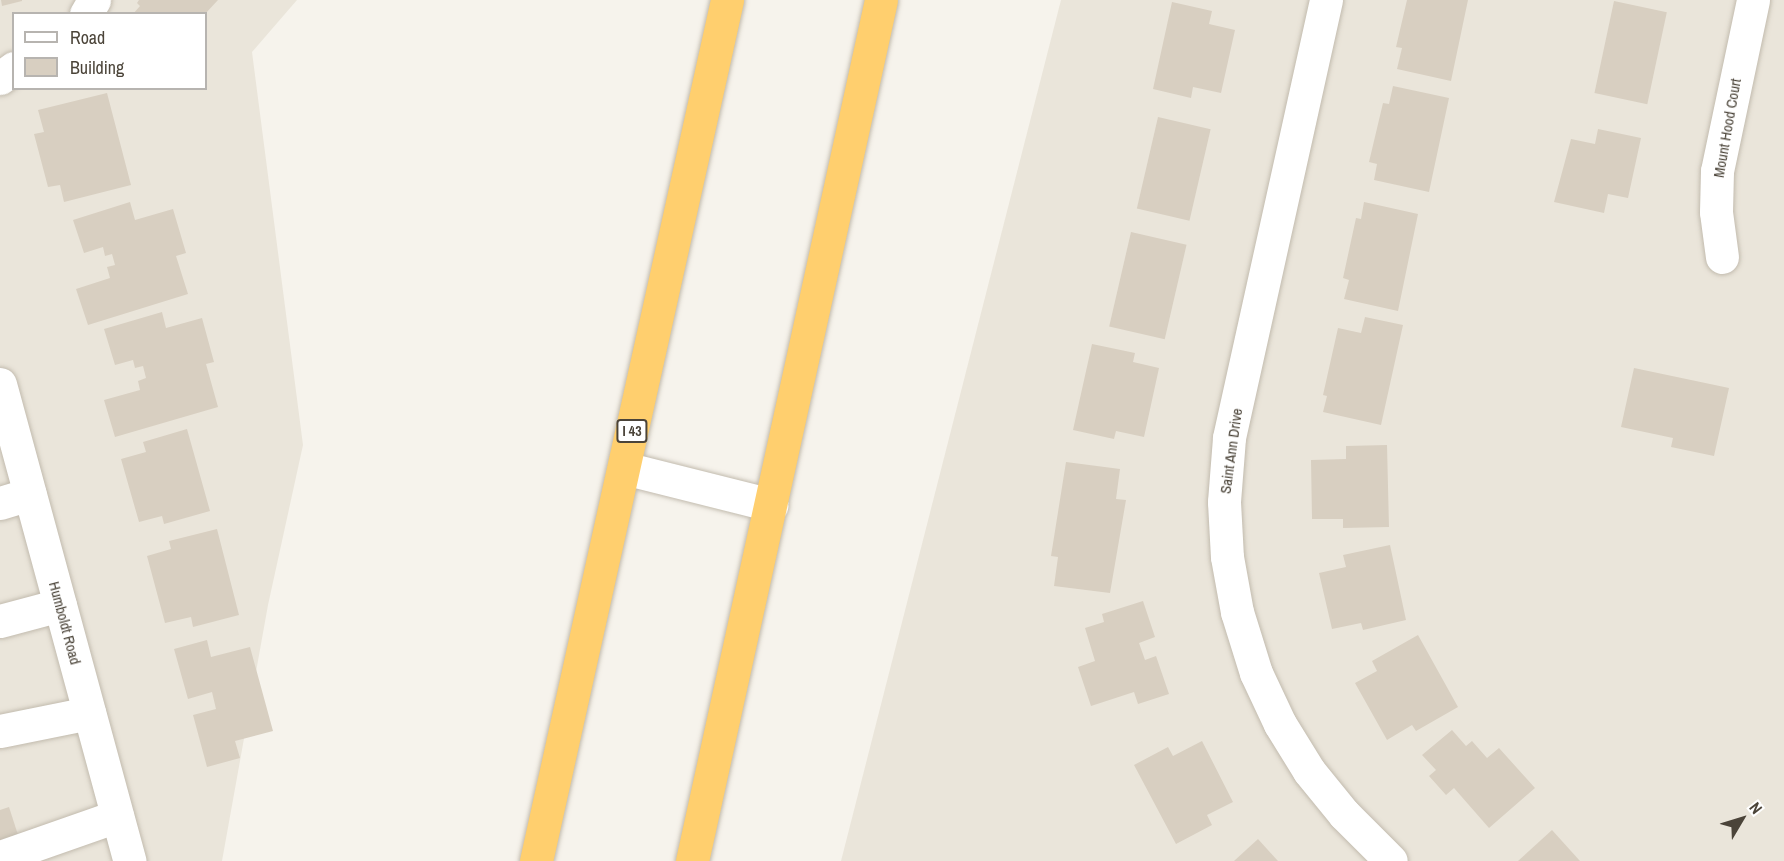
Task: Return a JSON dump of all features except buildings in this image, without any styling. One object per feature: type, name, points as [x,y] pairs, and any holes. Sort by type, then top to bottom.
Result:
[{"type":"highway","name":"I 43","points":[[536,861],[727,0]]},
{"type":"highway","points":[[692,861],[881,0]]},
{"type":"street","name":"Saint Ann Drive","points":[[1326,0],[1229,438],[1224,501],[1227,557],[1246,643],[1280,724],[1309,771],[1337,806],[1391,861]]},
{"type":"street","name":"Mount Hood Court","points":[[1722,257],[1716,212],[1717,171],[1753,0]]},
{"type":"street","name":"Humboldt Road","points":[[0,384],[15,499],[60,605],[130,861]]},
{"type":"street","points":[[624,468],[771,505]]},
{"type":"street","points":[[0,621],[60,605]]},
{"type":"street","points":[[0,731],[89,713]]},
{"type":"street","points":[[0,857],[117,816]]},
{"type":"shaded area","points":[[0,0],[297,0],[252,52],[303,445],[268,605],[222,861],[0,861]]},
{"type":"shaded area","points":[[1061,0],[1784,0],[1784,861],[841,861]]}]
